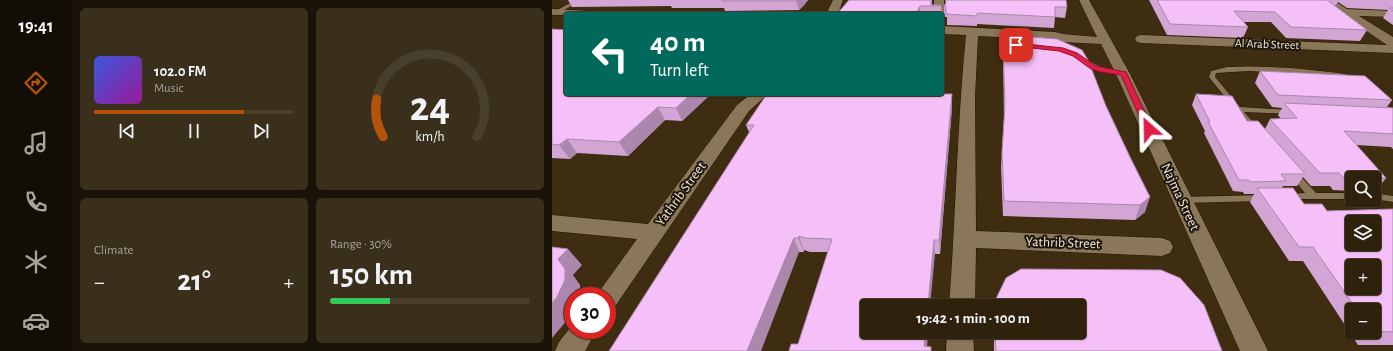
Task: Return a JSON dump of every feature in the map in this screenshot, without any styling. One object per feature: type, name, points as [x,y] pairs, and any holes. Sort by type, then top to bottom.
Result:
[{"type":"street","points":[[833,12],[838,0]]},
{"type":"street","points":[[938,0],[939,12]]},
{"type":"street","name":"Najma Street","points":[[1077,0],[1099,32]]},
{"type":"street","name":"Najma Street","points":[[1084,0],[1099,32],[1123,74],[1254,351]]},
{"type":"street","points":[[1326,0],[1393,43]]},
{"type":"street","points":[[554,12],[564,13]]},
{"type":"street","points":[[1345,12],[1393,14]]},
{"type":"street","points":[[1356,20],[1393,21]]},
{"type":"street","points":[[1070,35],[1085,29],[1099,32]]},
{"type":"street","points":[[944,30],[1007,37],[1055,36],[1099,32]]},
{"type":"street","points":[[962,299],[965,239],[961,97],[972,32]]},
{"type":"street","points":[[1055,36],[1062,38],[1099,32]]},
{"type":"street","name":"Al Arab Street","points":[[1141,39],[1393,49]]},
{"type":"street","name":"Yathrib Street","points":[[615,287],[743,108],[758,96]]},
{"type":"street","points":[[552,223],[654,233]]},
{"type":"street","name":"Yathrib Street","points":[[965,239],[1162,247]]},
{"type":"street","points":[[569,351],[578,339]]},
{"type":"street","points":[[960,339],[960,351]]},
{"type":"lane","points":[[554,12],[580,0]]},
{"type":"lane","points":[[1075,55],[1094,68],[1123,74]]},
{"type":"lane","points":[[1263,138],[1216,83],[1212,77],[1213,72],[1225,69],[1244,69],[1321,72],[1352,78]]},
{"type":"lane","points":[[1238,109],[1299,112]]},
{"type":"lane","points":[[1288,167],[1313,196]]},
{"type":"lane","points":[[1182,200],[1345,196]]},
{"type":"lane","points":[[1381,197],[1393,199]]},
{"type":"building","points":[[723,0],[797,0],[722,1]]},
{"type":"building","points":[[849,0],[931,0],[931,5],[941,5],[920,6],[917,12],[839,12]]},
{"type":"building","points":[[946,0],[1066,0],[1067,7],[1055,7],[1055,17],[977,13],[977,16],[946,14],[946,6],[944,6]]},
{"type":"building","points":[[1157,0],[1327,0],[1367,30],[1291,27],[1275,12],[1234,11],[1248,27],[1170,24]]},
{"type":"building","points":[[552,29],[564,30],[564,96],[689,96],[676,108],[658,107],[619,142],[567,139],[559,145],[552,144]]},
{"type":"building","points":[[1031,37],[1057,39],[1082,50],[1088,60],[1106,106],[1150,197],[1140,205],[1004,201],[1002,152],[1005,105],[1003,42]]},
{"type":"building","points":[[1260,71],[1365,76],[1392,100],[1278,95]]},
{"type":"building","points":[[944,94],[952,94],[939,240],[934,240],[929,299],[860,299],[860,339],[924,339],[924,346],[931,347],[931,351],[789,351],[791,344],[798,344],[832,239],[805,238],[799,236],[798,238],[794,238],[747,351],[609,351],[754,125],[746,125],[766,96],[944,96]]},
{"type":"building","points":[[1196,94],[1232,96],[1247,121],[1258,121],[1305,174],[1281,174],[1286,181],[1250,182],[1249,180],[1239,180],[1208,122],[1210,122]]},
{"type":"building","points":[[1284,103],[1393,108],[1393,134],[1344,131],[1380,171],[1345,171],[1345,177],[1339,173],[1320,173],[1270,119],[1297,118]]},
{"type":"building","points":[[1381,172],[1386,178],[1381,178]]},
{"type":"building","points":[[1257,188],[1293,188],[1304,204],[1322,204],[1327,211],[1393,209],[1393,332],[1381,331],[1381,303],[1352,303],[1347,295],[1381,295],[1381,259],[1345,259],[1345,293],[1313,247],[1299,247]]},
{"type":"building","points":[[552,247],[568,249],[558,259],[565,269],[565,280],[557,297],[552,303]]},
{"type":"building","points":[[1021,269],[1161,270],[1180,278],[1204,305],[1222,351],[996,351],[995,339],[1086,339],[1086,299],[996,299],[1006,278]]},
{"type":"route","points":[[1016,45],[1060,49],[1075,55],[1094,68],[1123,74],[1149,129]]}]
